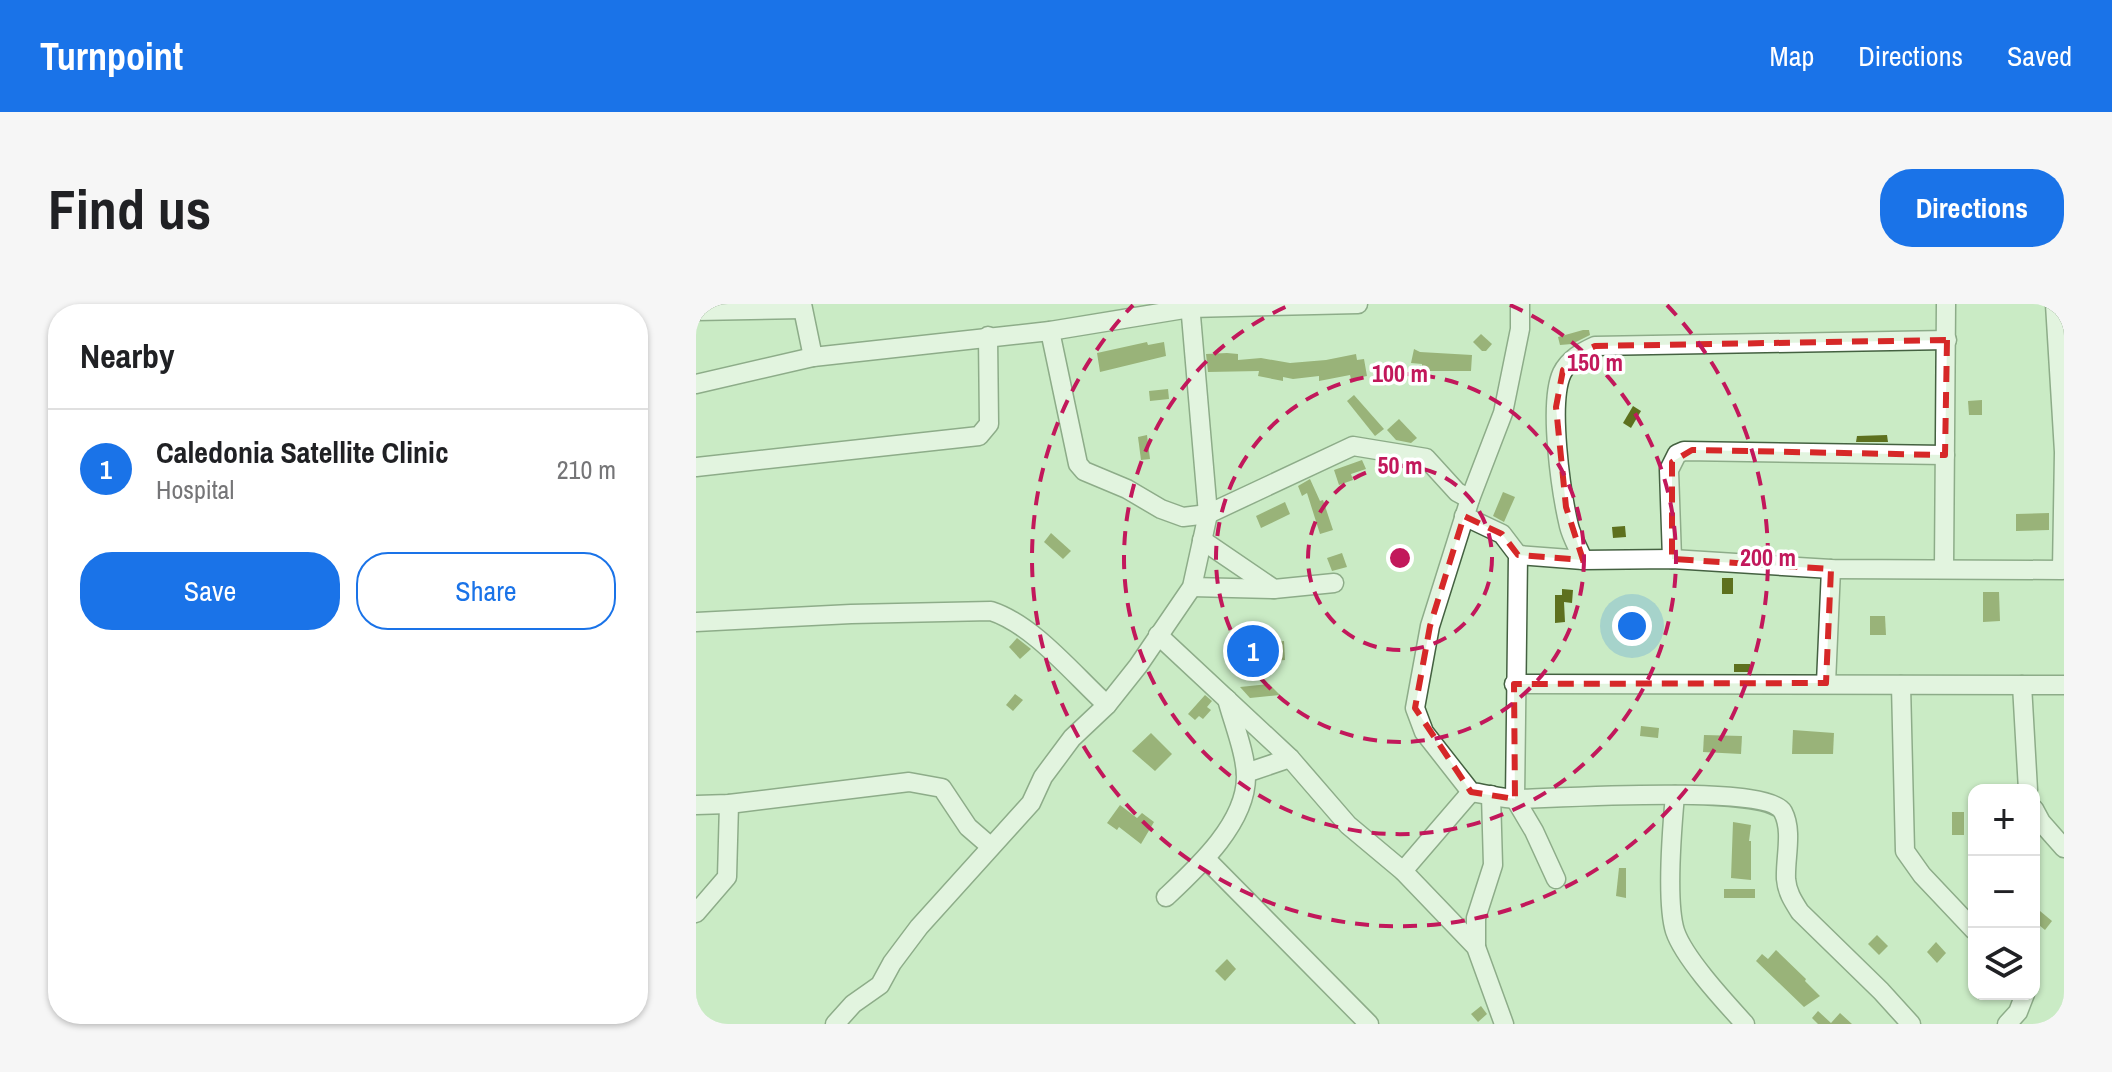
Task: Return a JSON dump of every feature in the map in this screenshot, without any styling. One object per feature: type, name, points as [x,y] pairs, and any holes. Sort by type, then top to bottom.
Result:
[{"type":"street","points":[[696,384],[813,357],[1050,331],[1190,306],[1358,304]]},
{"type":"street","points":[[1520,304],[1520,329],[1503,413],[1467,508],[1430,626],[1415,708],[1424,732],[1471,792],[1515,799],[1733,796],[1773,803],[1782,809],[1787,823],[1786,880],[1790,896],[1800,912],[1911,1024]]},
{"type":"street","points":[[1944,569],[1946,304]]},
{"type":"street","points":[[1518,555],[1583,560],[1672,559],[1831,569],[2063,570],[2064,452],[2055,304]]},
{"type":"street","points":[[835,1024],[853,1004],[880,985],[919,927],[1031,803],[1043,777],[1072,738],[1107,705],[1138,666],[1192,587],[1208,514],[1190,306]]},
{"type":"street","points":[[696,311],[802,307],[813,357]]},
{"type":"street","points":[[1050,331],[1078,464],[1084,471],[1127,489],[1161,509],[1183,517],[1208,514],[1353,446],[1426,458],[1457,492],[1467,508],[1502,534],[1518,555],[1514,684],[1515,799],[1556,879]]},
{"type":"street","points":[[696,467],[979,436],[989,424],[988,336]]},
{"type":"street","points":[[1583,560],[1570,529],[1566,507],[1556,407],[1563,370],[1578,354],[1595,346],[1947,340]]},
{"type":"street","points":[[1672,559],[1669,470],[1677,454],[1684,451],[1945,455]]},
{"type":"street","points":[[1202,540],[1274,589]]},
{"type":"street","points":[[1826,683],[1831,569]]},
{"type":"street","points":[[1192,587],[1274,589],[1334,583]]},
{"type":"street","points":[[696,622],[991,611],[1011,618],[1107,705]]},
{"type":"street","points":[[1158,635],[1290,758],[1348,825],[1403,871],[1476,947]]},
{"type":"street","points":[[1514,684],[2064,685]]},
{"type":"street","points":[[1901,685],[1905,851],[1922,875],[1972,928]]},
{"type":"street","points":[[2022,685],[2028,784]]},
{"type":"street","points":[[1166,897],[1206,859],[1245,798],[1246,773],[1227,699]]},
{"type":"street","points":[[1246,773],[1290,758]]},
{"type":"street","points":[[696,805],[729,804],[909,782],[942,788],[968,827],[990,846]]},
{"type":"street","points":[[1403,871],[1471,792]]},
{"type":"street","points":[[1491,795],[1493,865],[1476,918],[1476,947],[1504,1024]]},
{"type":"street","points":[[1675,795],[1671,902],[1676,933],[1723,1001],[1745,1024]]},
{"type":"street","points":[[696,913],[727,877],[729,804]]},
{"type":"street","points":[[2040,820],[2064,848]]},
{"type":"street","points":[[1206,859],[1369,1024]]},
{"type":"street","points":[[2007,1024],[2018,1012],[2023,1000]]},
{"type":"highlighted area","points":[[1947,340],[1945,455],[1692,450],[1672,462],[1672,559],[1831,569],[1826,683],[1514,684],[1515,799],[1471,792],[1415,708],[1430,626],[1464,516],[1502,534],[1518,555],[1583,560],[1566,507],[1556,407],[1563,370],[1578,354],[1595,346]]},
{"type":"building","points":[[1589,330],[1590,335],[1572,344],[1560,345],[1558,337]]},
{"type":"building","points":[[1481,334],[1492,344],[1486,351],[1473,342]]},
{"type":"building","points":[[1147,342],[1148,345],[1164,342],[1166,356],[1100,372],[1097,353]]},
{"type":"building","points":[[1414,349],[1472,355],[1471,371],[1422,371],[1422,364],[1411,363]]},
{"type":"building","points":[[1206,354],[1238,354],[1238,360],[1261,358],[1290,363],[1356,354],[1357,360],[1364,359],[1367,376],[1351,379],[1350,375],[1319,381],[1319,376],[1283,377],[1283,381],[1258,376],[1259,371],[1208,372]]},
{"type":"building","points":[[1168,389],[1169,399],[1150,401],[1149,391]]},
{"type":"building","points":[[1354,395],[1384,429],[1375,436],[1347,401]]},
{"type":"building","points":[[1982,400],[1982,415],[1969,415],[1968,401]]},
{"type":"building","points":[[1633,406],[1641,411],[1631,428],[1623,423]]},
{"type":"building","points":[[1399,419],[1417,438],[1411,443],[1396,440],[1387,430]]},
{"type":"building","points":[[1147,435],[1150,459],[1141,460],[1138,437]]},
{"type":"building","points":[[1887,435],[1888,442],[1856,442],[1857,436]]},
{"type":"building","points":[[1362,460],[1366,469],[1351,474],[1353,480],[1339,485],[1334,470]]},
{"type":"building","points":[[1310,479],[1320,501],[1323,500],[1333,530],[1320,534],[1307,493],[1302,496],[1298,486]]},
{"type":"building","points":[[1503,492],[1515,497],[1504,522],[1493,516]]},
{"type":"building","points":[[1285,502],[1290,514],[1261,528],[1256,516]]},
{"type":"building","points":[[2049,513],[2049,530],[2016,531],[2016,514]]},
{"type":"building","points":[[1625,526],[1626,537],[1613,538],[1612,527]]},
{"type":"building","points":[[1051,533],[1071,551],[1063,559],[1044,542]]},
{"type":"building","points":[[1342,553],[1347,567],[1332,571],[1327,558]]},
{"type":"building","points":[[1722,578],[1733,578],[1733,594],[1722,594]]},
{"type":"building","points":[[1562,589],[1573,590],[1572,603],[1564,602],[1565,622],[1555,623],[1555,595],[1562,595]]},
{"type":"building","points":[[1983,592],[1999,592],[2000,621],[1983,622]]},
{"type":"building","points":[[1870,616],[1885,616],[1886,635],[1870,635]]},
{"type":"building","points":[[1017,638],[1031,649],[1020,659],[1009,647]]},
{"type":"building","points":[[1284,641],[1285,660],[1275,661],[1273,642]]},
{"type":"building","points":[[1246,661],[1254,669],[1246,677],[1238,669]]},
{"type":"building","points":[[1734,664],[1750,664],[1750,672],[1734,672]]},
{"type":"building","points":[[1269,684],[1280,695],[1250,698],[1240,687]]},
{"type":"building","points":[[1015,694],[1023,700],[1013,711],[1006,705]]},
{"type":"building","points":[[1205,695],[1212,701],[1207,707],[1211,710],[1203,719],[1199,716],[1195,720],[1188,714]]},
{"type":"building","points":[[1641,726],[1659,728],[1658,738],[1640,736]]},
{"type":"building","points":[[1793,730],[1834,733],[1833,754],[1792,754]]},
{"type":"building","points":[[1151,733],[1172,754],[1155,771],[1132,751]]},
{"type":"building","points":[[1704,735],[1742,736],[1741,754],[1703,752]]},
{"type":"building","points":[[1120,805],[1137,818],[1142,813],[1154,822],[1141,844],[1119,827],[1117,830],[1107,823]]},
{"type":"building","points":[[1952,812],[1964,812],[1964,835],[1952,835]]},
{"type":"building","points":[[1733,822],[1751,825],[1751,880],[1731,878]]},
{"type":"building","points":[[1619,868],[1626,868],[1626,898],[1616,896]]},
{"type":"building","points":[[1724,889],[1755,889],[1755,898],[1724,898]]},
{"type":"building","points":[[2040,911],[2052,921],[2045,930],[2040,926]]},
{"type":"building","points":[[1877,935],[1888,946],[1879,955],[1868,944]]},
{"type":"building","points":[[1936,942],[1946,953],[1937,963],[1927,952]]},
{"type":"building","points":[[1776,950],[1820,996],[1804,1007],[1756,961],[1762,954],[1768,959]]},
{"type":"building","points":[[1227,959],[1236,969],[1225,981],[1215,971]]},
{"type":"building","points":[[1481,1006],[1487,1014],[1478,1022],[1471,1014]]},
{"type":"building","points":[[1818,1011],[1831,1023],[1840,1013],[1852,1024],[1818,1024],[1812,1018]]},
{"type":"place","name":"Caledonia Satellite Clinic","points":[[1253,651]]}]
